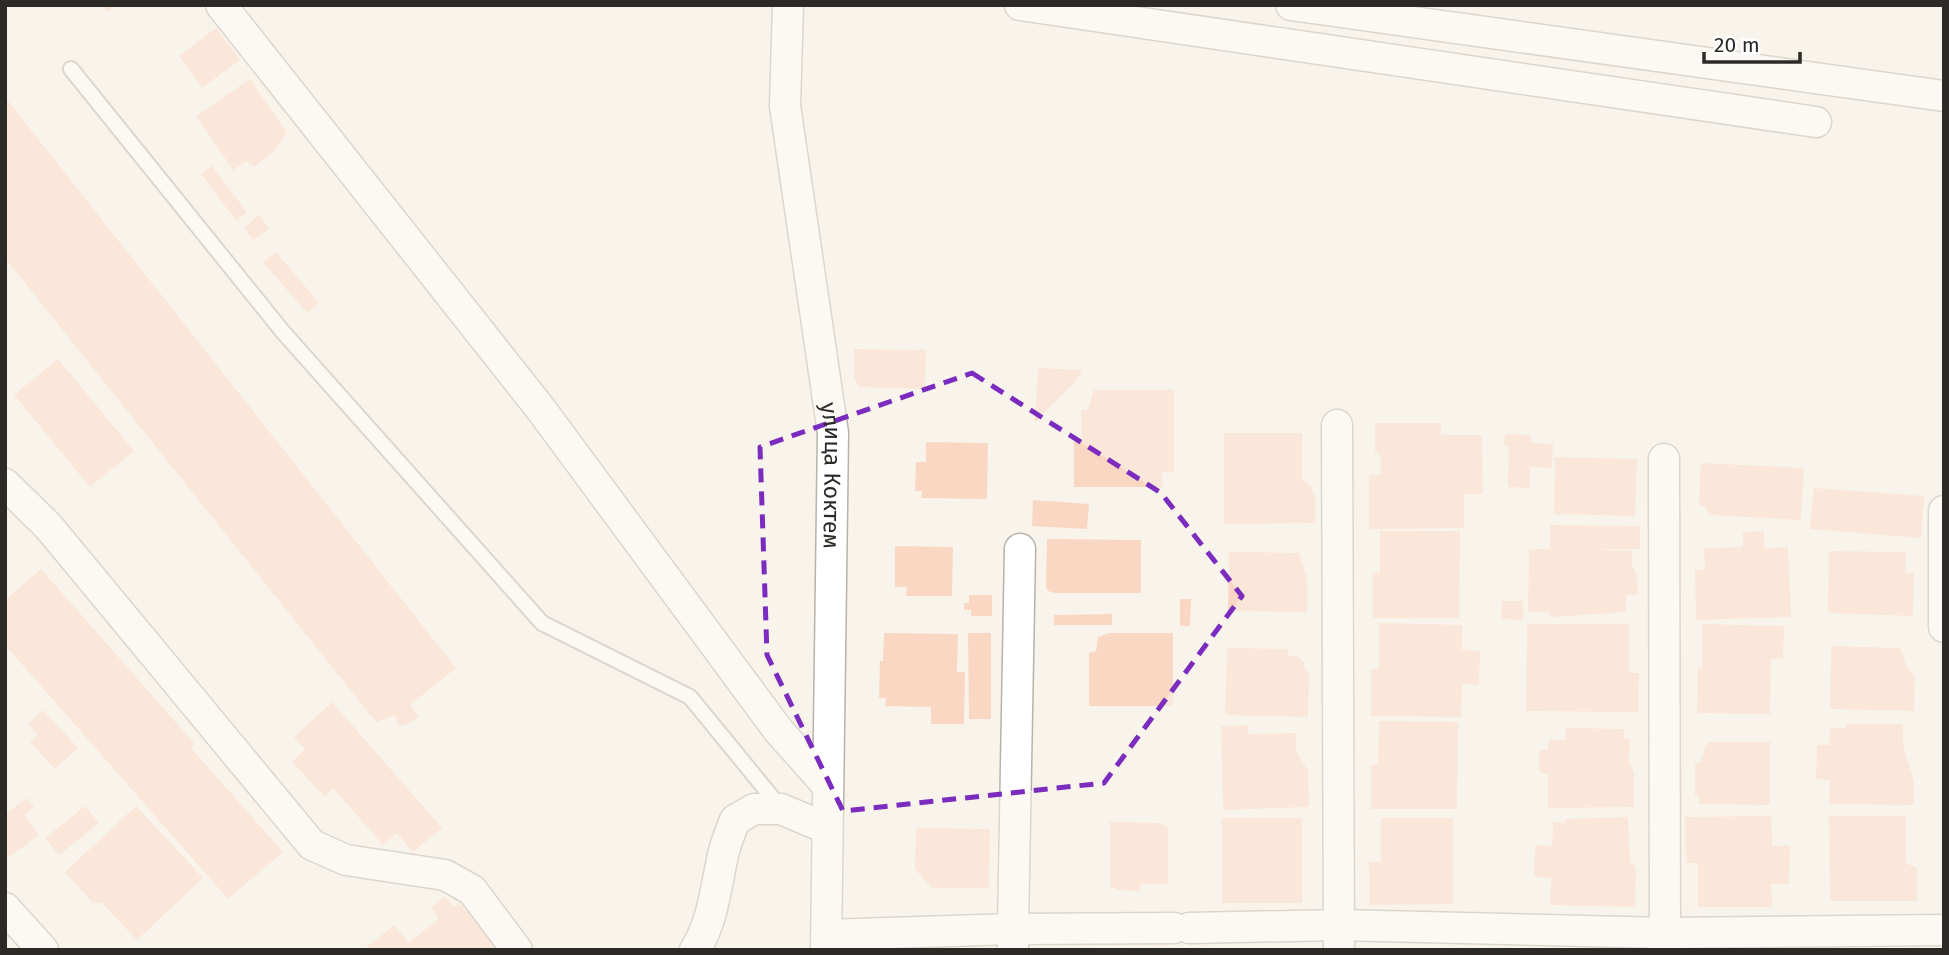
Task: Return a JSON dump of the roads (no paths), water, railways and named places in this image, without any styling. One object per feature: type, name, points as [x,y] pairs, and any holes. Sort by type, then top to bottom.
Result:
[{"type":"street","points":[[221,5],[540,408],[778,730],[827,785]]},
{"type":"street","name":"улица Коктем","points":[[788,5],[785,106],[833,433],[826,942]]},
{"type":"street","points":[[1020,5],[1816,122]]},
{"type":"street","points":[[1291,5],[1944,96]]},
{"type":"street","points":[[1337,425],[1339,937]]},
{"type":"street","points":[[1664,459],[1665,942]]},
{"type":"street","points":[[5,484],[48,526],[312,845],[346,860],[445,875],[472,890],[517,950]]},
{"type":"street","points":[[1944,511],[1944,627]]},
{"type":"street","points":[[1013,940],[1020,550]]},
{"type":"street","points":[[695,950],[712,907],[724,850],[734,820],[754,809],[781,808],[826,828]]},
{"type":"street","points":[[5,908],[43,950]]},
{"type":"street","points":[[826,942],[1013,940],[1181,928],[1339,937],[1665,942],[1944,930]]},
{"type":"lane","points":[[71,69],[283,331],[542,622],[690,697],[781,808]]}]
